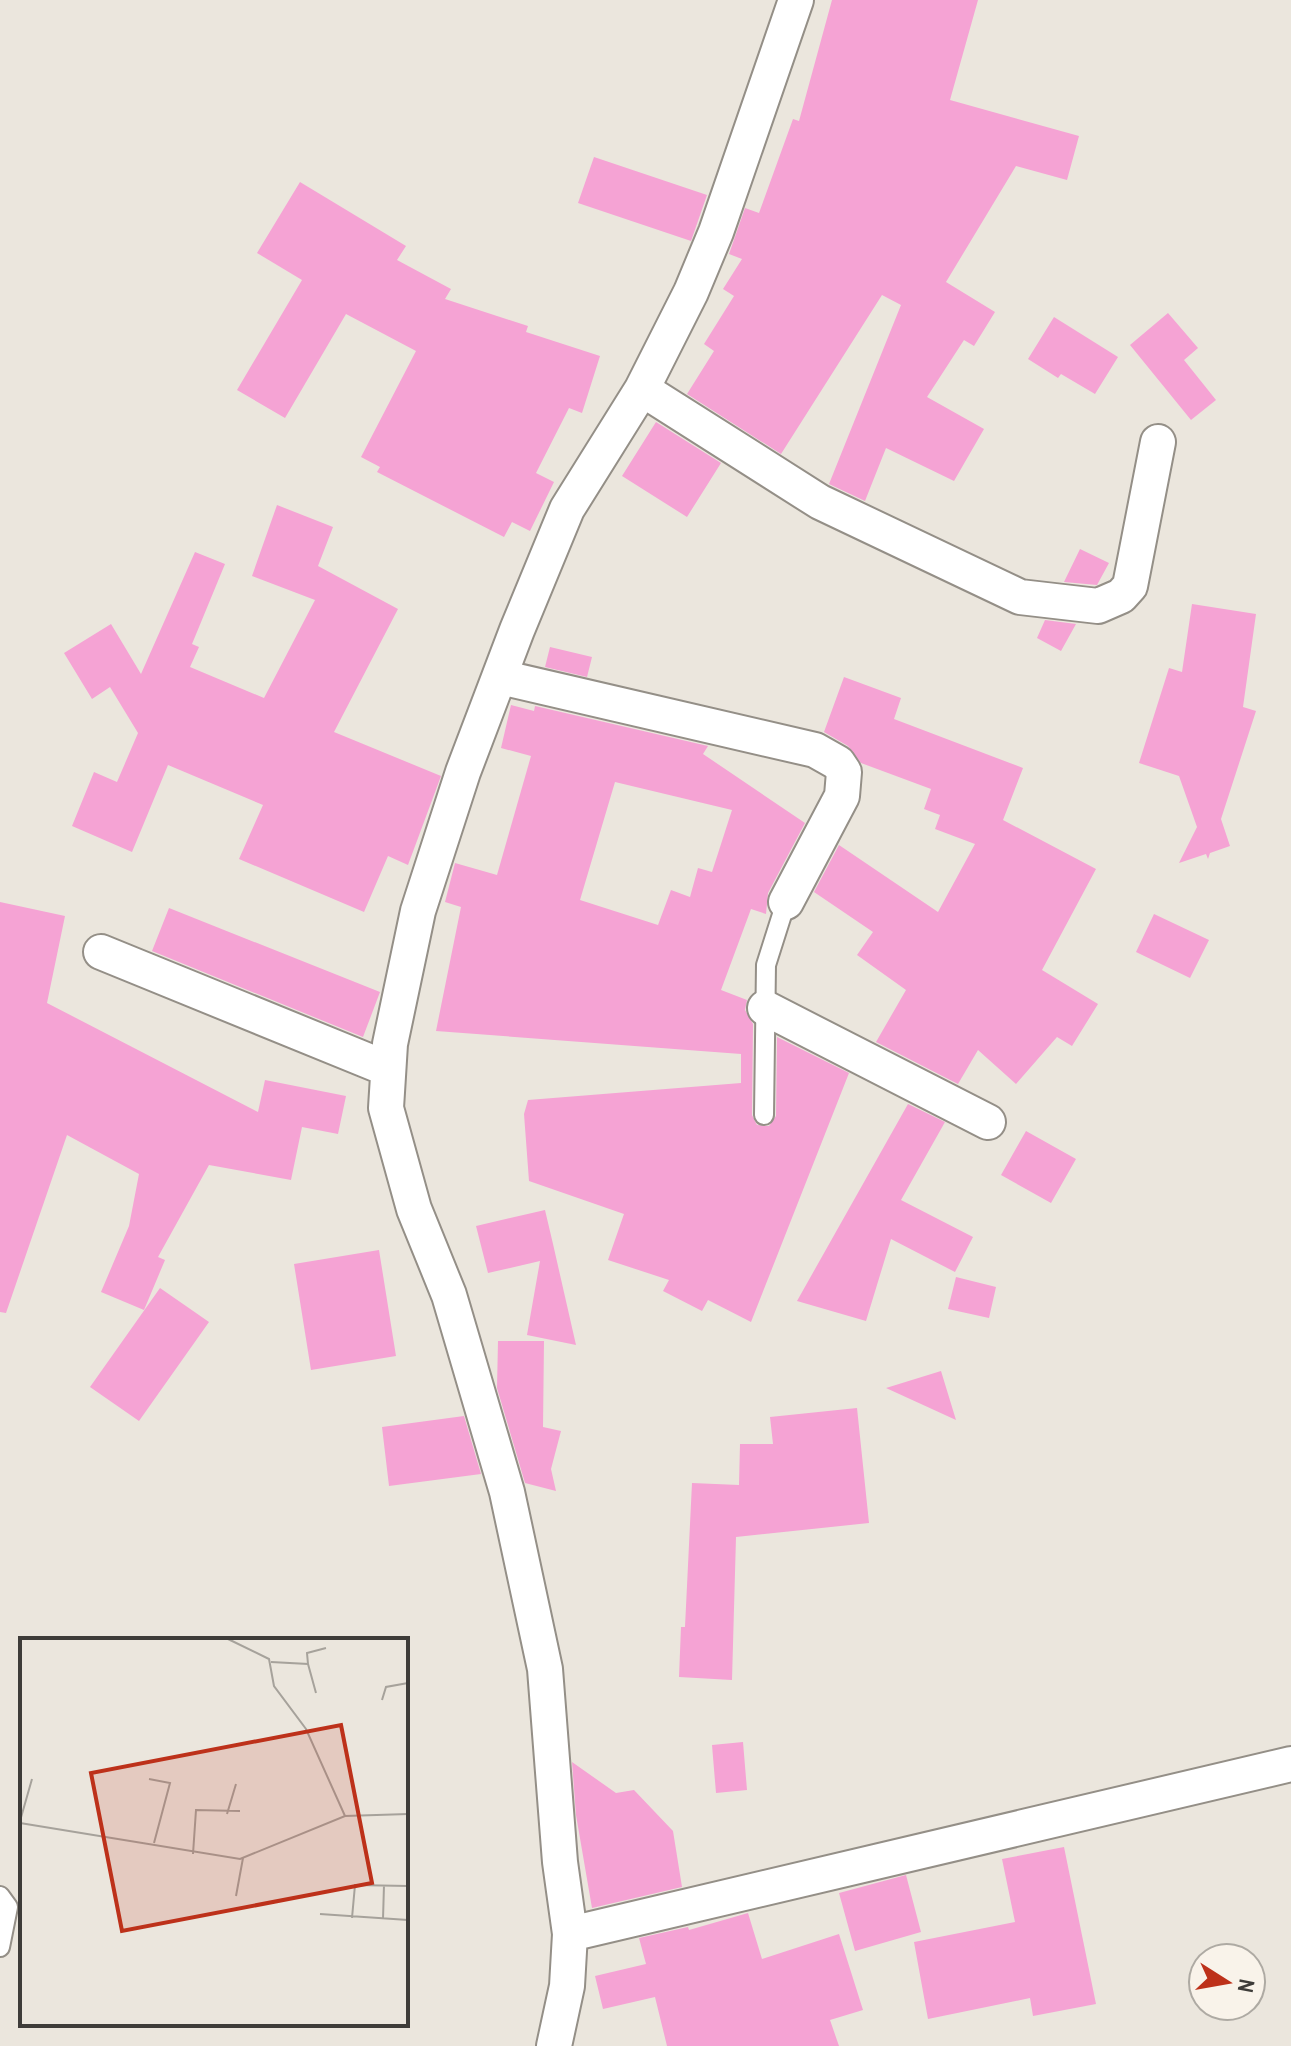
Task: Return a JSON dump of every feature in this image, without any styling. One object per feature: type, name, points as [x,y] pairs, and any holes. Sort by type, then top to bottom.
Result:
[{"type":"street","points":[[554,2046],[567,1986],[570,1934],[560,1862],[545,1669],[507,1492],[449,1295],[414,1209],[386,1108],[390,1044],[418,911],[463,772],[567,509],[642,389],[691,292],[716,232],[796,0]]},
{"type":"street","points":[[642,389],[820,502],[1020,597],[1098,606],[1121,596],[1130,586],[1158,442]]},
{"type":"street","points":[[500,677],[815,750],[838,763],[844,772],[842,796],[786,902]]},
{"type":"street","points":[[101,952],[388,1069]]},
{"type":"street","points":[[765,1008],[988,1122]]},
{"type":"street","points":[[570,1934],[1291,1764]]},
{"type":"lane","points":[[764,1115],[766,965],[786,902]]},
{"type":"lane","points":[[0,1896],[8,1907],[0,1947]]},
{"type":"building","points":[[832,0],[978,0],[950,100],[1079,136],[1067,180],[1016,166],[946,282],[995,312],[974,346],[964,340],[927,397],[984,429],[954,481],[886,448],[865,501],[829,484],[901,305],[882,295],[781,454],[687,394],[714,351],[704,344],[734,296],[723,289],[742,259],[729,254],[745,208],[759,213],[793,119],[799,121]]},
{"type":"building","points":[[594,157],[707,195],[691,241],[578,203]]},
{"type":"building","points":[[300,182],[406,246],[397,260],[451,289],[445,299],[528,326],[526,332],[600,356],[582,413],[569,408],[536,473],[554,482],[530,531],[512,522],[504,537],[377,472],[380,467],[361,457],[416,351],[346,314],[285,418],[237,390],[302,280],[257,253]]},
{"type":"building","points":[[1168,313],[1198,348],[1184,360],[1216,400],[1191,420],[1130,345]]},
{"type":"building","points":[[1054,317],[1118,357],[1095,394],[1061,374],[1058,378],[1028,359]]},
{"type":"building","points":[[656,422],[721,463],[687,517],[622,476]]},
{"type":"building","points":[[277,505],[333,527],[318,566],[398,609],[334,732],[441,776],[408,865],[388,856],[364,912],[239,859],[263,805],[168,765],[132,852],[72,826],[94,772],[117,782],[138,733],[110,687],[92,699],[64,653],[111,624],[141,674],[195,552],[225,564],[192,644],[199,647],[190,667],[264,698],[315,600],[252,576]]},
{"type":"building","points":[[1080,549],[1109,563],[1097,585],[1064,582]]},
{"type":"building","points":[[1192,604],[1256,614],[1243,707],[1256,711],[1221,819],[1230,846],[1210,853],[1208,859],[1206,854],[1179,863],[1197,827],[1179,776],[1139,763],[1169,668],[1182,672]]},
{"type":"building","points":[[1045,620],[1076,624],[1061,651],[1037,638]]},
{"type":"building","points":[[550,647],[592,657],[587,677],[545,667]]},
{"type":"building","points":[[844,677],[901,698],[894,719],[1023,768],[1003,820],[1096,869],[1042,970],[1098,1004],[1072,1046],[1057,1037],[1016,1084],[978,1050],[958,1084],[876,1042],[906,990],[857,955],[873,932],[814,892],[839,845],[938,912],[975,844],[935,829],[940,815],[924,809],[931,789],[861,763],[848,746],[824,732]]},
{"type":"building","points":[[511,705],[534,711],[535,706],[708,746],[703,754],[805,823],[768,893],[766,914],[751,909],[721,990],[747,1000],[745,1010],[753,1024],[752,1115],[757,1125],[769,1126],[776,1116],[777,1037],[849,1073],[751,1322],[708,1300],[702,1311],[663,1291],[669,1280],[608,1260],[624,1214],[529,1181],[524,1114],[528,1100],[741,1083],[741,1054],[436,1031],[461,907],[445,902],[455,863],[497,875],[531,756],[501,748]],"holes":[[[615,782],[732,810],[712,872],[698,868],[690,897],[671,890],[658,925],[580,900]]]},
{"type":"building","points":[[0,902],[65,916],[47,1003],[258,1112],[265,1080],[346,1096],[338,1134],[302,1127],[291,1180],[209,1165],[158,1257],[165,1260],[144,1310],[101,1292],[129,1226],[139,1174],[67,1135],[6,1313],[0,1312]]},
{"type":"building","points":[[169,908],[380,992],[363,1037],[152,951]]},
{"type":"building","points":[[1154,914],[1209,940],[1190,978],[1136,952]]},
{"type":"building","points":[[908,1104],[945,1122],[901,1200],[973,1237],[955,1272],[891,1239],[866,1321],[797,1301]]},
{"type":"building","points":[[1026,1131],[1076,1159],[1051,1203],[1001,1175]]},
{"type":"building","points":[[545,1210],[576,1345],[527,1335],[540,1261],[488,1273],[476,1226]]},
{"type":"building","points":[[379,1250],[396,1356],[311,1370],[294,1264]]},
{"type":"building","points":[[956,1277],[996,1287],[989,1318],[948,1309]]},
{"type":"building","points":[[160,1288],[209,1322],[139,1421],[90,1387]]},
{"type":"building","points":[[498,1341],[544,1341],[543,1427],[561,1431],[551,1469],[556,1491],[525,1483],[497,1388]]},
{"type":"building","points":[[941,1371],[956,1420],[886,1388]]},
{"type":"building","points":[[857,1408],[869,1523],[736,1537],[732,1680],[679,1677],[681,1627],[685,1627],[692,1483],[739,1485],[740,1444],[773,1444],[770,1417]]},
{"type":"building","points":[[464,1416],[481,1474],[389,1486],[382,1427]]},
{"type":"building","points":[[743,1742],[747,1790],[716,1793],[712,1745]]},
{"type":"building","points":[[572,1762],[616,1793],[634,1790],[673,1831],[682,1887],[592,1908],[576,1815]]},
{"type":"building","points":[[1064,1847],[1096,2004],[1033,2016],[1030,1998],[928,2019],[914,1942],[1015,1922],[1002,1859]]},
{"type":"building","points":[[906,1875],[921,1932],[855,1951],[839,1893]]},
{"type":"building","points":[[748,1913],[762,1959],[839,1934],[863,2010],[830,2020],[839,2046],[667,2046],[655,1997],[603,2009],[595,1976],[646,1964],[639,1938],[688,1927],[689,1930]]}]
